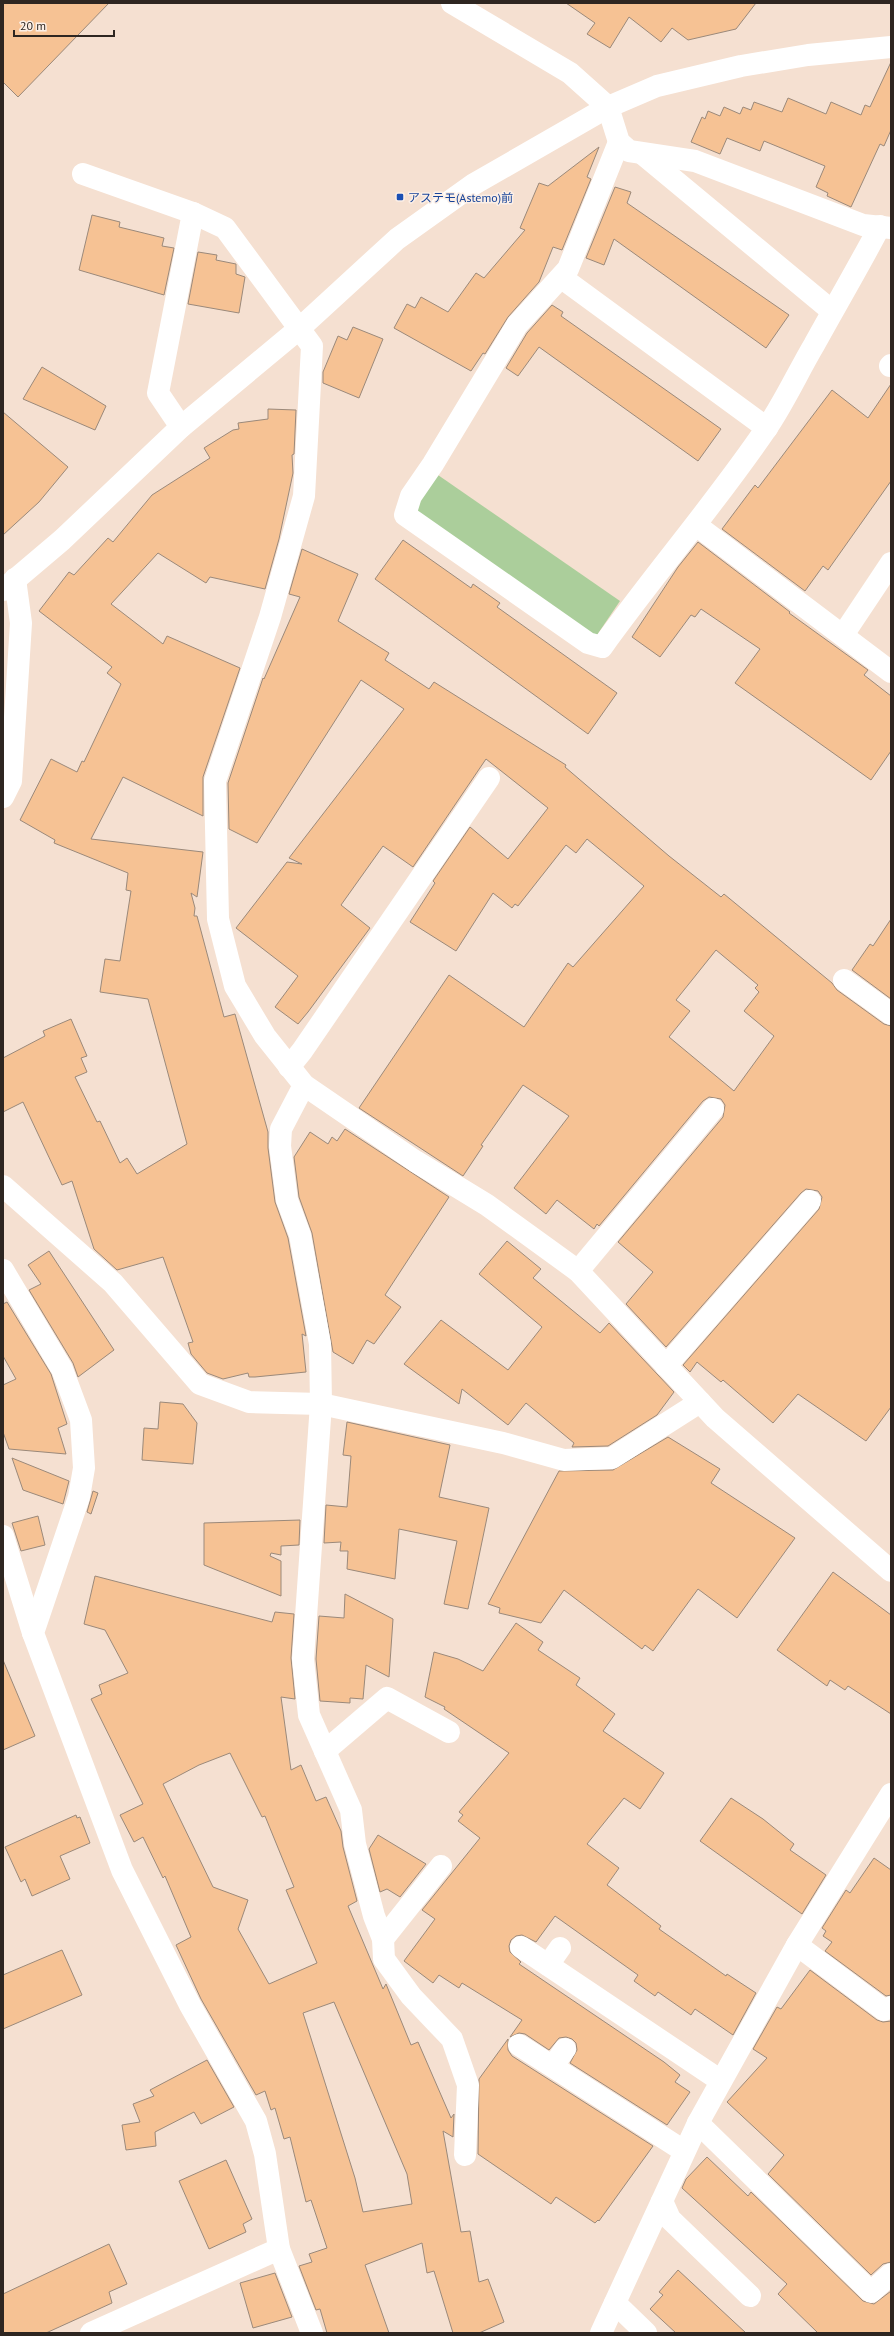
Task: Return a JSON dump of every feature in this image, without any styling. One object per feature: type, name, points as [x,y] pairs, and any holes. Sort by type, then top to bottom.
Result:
[{"type":"street","points":[[452,3],[570,73],[608,107],[619,142],[629,151],[644,155],[695,161],[863,225],[886,227],[832,311],[767,428],[696,525],[628,610],[602,647],[588,643],[405,515],[411,496],[433,464],[517,325],[562,278],[568,269],[619,142]]},
{"type":"street","points":[[3,797],[11,782],[21,623],[9,585],[62,540],[181,428],[300,328],[397,239],[474,184],[608,107],[657,86],[741,66],[808,55],[891,47]]},
{"type":"street","points":[[644,155],[832,311]]},
{"type":"street","points":[[83,174],[193,213],[225,228],[312,346],[304,496],[270,617],[215,781],[218,918],[235,986],[265,1036],[304,1085],[414,1161],[487,1205],[578,1271],[700,1402],[891,1571]]},
{"type":"street","points":[[181,428],[158,393],[193,213]]},
{"type":"street","points":[[562,278],[767,428]]},
{"type":"street","points":[[696,525],[891,672]]},
{"type":"street","points":[[842,635],[891,563]]},
{"type":"street","points":[[289,1067],[302,1051],[489,778]]},
{"type":"street","points":[[844,980],[891,1014]]},
{"type":"street","points":[[304,1085],[281,1129],[280,1146],[287,1200],[300,1235],[320,1344],[321,1404],[302,1659],[297,1677],[309,1715],[351,1810],[355,1844],[374,1916],[383,1939],[384,1959],[411,1996],[452,2039],[468,2085],[465,2155]]},
{"type":"street","points":[[578,1271],[713,1109]]},
{"type":"street","points":[[3,1186],[113,1283],[200,1384],[249,1402],[321,1404],[503,1443],[564,1460],[612,1458],[700,1402]]},
{"type":"street","points":[[666,1366],[810,1201]]},
{"type":"street","points":[[3,1270],[62,1369],[81,1420],[84,1468],[79,1497],[33,1633]]},
{"type":"street","points":[[3,1536],[33,1633],[122,1870],[190,2005],[256,2121],[265,2154],[280,2249],[312,2333]]},
{"type":"street","points":[[325,1751],[387,1698],[449,1732]]},
{"type":"street","points":[[601,2333],[684,2152],[721,2080],[797,1945],[891,1794]]},
{"type":"street","points":[[383,1939],[441,1866]]},
{"type":"street","points":[[797,1945],[884,2010],[891,2007]]},
{"type":"street","points":[[521,1947],[554,1957],[721,2080]]},
{"type":"street","points":[[520,2045],[684,2152]]},
{"type":"street","points":[[553,2066],[566,2049]]},
{"type":"street","points":[[698,2123],[872,2292],[891,2274]]},
{"type":"street","points":[[662,2200],[670,2219],[750,2296]]},
{"type":"street","points":[[91,2333],[280,2249]]},
{"type":"street","points":[[615,2303],[646,2333]]},
{"type":"green space","points":[[438,475],[620,601],[595,638],[414,515],[417,502]]},
{"type":"building","points":[[3,3],[109,3],[18,97],[3,82]]},
{"type":"building","points":[[566,3],[756,3],[736,29],[688,40],[672,28],[661,42],[629,17],[610,48],[587,34],[595,23]]},
{"type":"building","points":[[891,62],[891,130],[884,146],[880,144],[851,207],[827,196],[828,193],[816,187],[825,166],[764,141],[760,151],[727,138],[720,154],[691,142],[702,117],[705,119],[708,111],[720,116],[724,107],[740,114],[743,107],[751,110],[754,102],[782,112],[788,98],[826,114],[831,102],[861,115],[865,105],[870,107]]},
{"type":"building","points":[[599,147],[587,177],[591,179],[562,250],[553,247],[539,282],[508,317],[485,354],[483,353],[471,371],[394,328],[407,304],[415,308],[421,297],[448,312],[476,273],[484,278],[525,230],[520,228],[539,183],[548,186]]},
{"type":"building","points":[[615,187],[631,192],[627,203],[789,315],[766,348],[614,239],[604,265],[586,258]]},
{"type":"building","points":[[92,215],[120,222],[119,227],[164,238],[162,246],[174,248],[164,295],[79,270]]},
{"type":"building","points":[[198,252],[217,255],[216,260],[236,264],[236,274],[245,277],[239,313],[188,304]]},
{"type":"building","points":[[552,305],[563,312],[561,316],[721,429],[698,461],[539,347],[518,376],[506,368],[527,333]]},
{"type":"building","points":[[353,327],[383,339],[359,398],[323,383],[323,372],[338,336],[347,340]]},
{"type":"building","points":[[42,367],[106,406],[95,430],[23,399]]},
{"type":"building","points":[[891,384],[891,481],[828,570],[823,566],[805,591],[722,529],[755,485],[758,488],[832,390],[868,418]]},
{"type":"building","points":[[268,409],[296,410],[294,454],[292,455],[293,473],[279,539],[265,589],[210,577],[206,583],[158,553],[111,604],[163,644],[167,636],[240,668],[203,777],[203,816],[123,777],[91,839],[203,852],[197,897],[191,893],[195,908],[194,916],[197,916],[224,1017],[235,1014],[268,1132],[268,1148],[275,1202],[288,1238],[306,1336],[302,1334],[306,1372],[255,1377],[249,1377],[248,1373],[223,1379],[207,1373],[191,1354],[188,1343],[193,1342],[163,1257],[117,1270],[94,1249],[72,1181],[62,1185],[23,1102],[3,1112],[3,1058],[45,1036],[43,1031],[71,1019],[87,1056],[81,1058],[87,1072],[75,1077],[97,1122],[100,1121],[120,1163],[127,1158],[137,1174],[187,1144],[148,999],[100,992],[105,959],[120,961],[131,891],[126,890],[128,873],[54,843],[55,840],[20,820],[51,759],[77,772],[82,761],[84,762],[121,684],[107,673],[112,667],[39,611],[69,572],[74,575],[108,538],[113,542],[152,495],[210,458],[204,448],[233,430],[239,429],[238,423],[268,419]]},
{"type":"building","points":[[3,412],[68,467],[39,502],[3,535]]},
{"type":"building","points":[[403,540],[471,588],[473,584],[500,603],[497,607],[617,693],[588,734],[375,579]]},
{"type":"building","points":[[698,542],[790,612],[789,613],[868,670],[864,675],[891,696],[891,751],[871,780],[735,683],[760,649],[701,609],[695,617],[691,615],[660,657],[632,637],[678,567]]},
{"type":"building","points":[[302,549],[358,574],[338,621],[389,653],[385,660],[429,689],[434,682],[566,765],[565,767],[669,856],[721,897],[724,894],[832,983],[837,990],[884,1024],[891,1026],[891,1407],[866,1441],[798,1394],[773,1423],[723,1380],[721,1382],[697,1362],[690,1372],[683,1365],[819,1209],[822,1197],[818,1191],[806,1189],[801,1193],[666,1347],[626,1304],[653,1272],[618,1242],[723,1117],[725,1105],[721,1099],[709,1097],[703,1101],[599,1226],[597,1224],[594,1229],[557,1200],[546,1214],[514,1188],[569,1116],[523,1085],[481,1145],[483,1146],[463,1176],[359,1108],[449,975],[524,1027],[568,963],[573,967],[644,886],[587,839],[576,853],[566,845],[518,906],[515,904],[512,908],[493,893],[456,951],[410,922],[435,883],[433,881],[470,827],[508,859],[548,808],[486,759],[413,867],[383,846],[341,905],[370,928],[298,1024],[275,1007],[298,976],[236,928],[287,862],[302,864],[289,858],[404,709],[361,680],[257,843],[229,829],[228,783],[263,678],[264,679],[300,597],[289,594]],"holes":[[[716,950],[758,985],[755,988],[759,992],[744,1011],[774,1036],[734,1091],[669,1037],[690,1011],[676,1000]]]},
{"type":"building","points":[[891,919],[891,999],[852,970],[870,944],[873,946]]},
{"type":"building","points":[[345,1129],[449,1197],[385,1295],[401,1307],[374,1344],[367,1340],[353,1364],[333,1352],[312,1233],[299,1197],[294,1157],[310,1132],[328,1144],[332,1137],[337,1141]]},
{"type":"building","points":[[507,1241],[541,1269],[533,1278],[600,1333],[609,1323],[674,1392],[657,1415],[608,1446],[572,1447],[574,1443],[526,1403],[508,1425],[462,1389],[459,1404],[404,1364],[441,1320],[508,1370],[542,1327],[479,1274]]},
{"type":"building","points":[[49,1251],[114,1350],[78,1377],[73,1363],[29,1290],[41,1284],[28,1265]]},
{"type":"building","points":[[7,1302],[51,1374],[67,1424],[58,1428],[66,1454],[9,1449],[3,1432],[3,1385],[16,1379],[3,1356],[3,1304]]},
{"type":"building","points":[[160,1402],[183,1404],[197,1423],[193,1464],[142,1460],[144,1428],[158,1429]]},
{"type":"building","points":[[347,1422],[450,1445],[439,1497],[489,1508],[468,1609],[444,1604],[457,1541],[399,1529],[395,1579],[347,1569],[348,1551],[340,1551],[341,1542],[324,1543],[326,1505],[347,1507],[351,1456],[343,1455]]},
{"type":"building","points":[[668,1437],[720,1469],[711,1483],[795,1538],[737,1618],[698,1589],[653,1651],[645,1645],[642,1649],[564,1590],[541,1623],[499,1613],[500,1608],[488,1604],[559,1471],[613,1470]]},
{"type":"building","points":[[12,1458],[69,1481],[63,1504],[23,1490]]},
{"type":"building","points":[[93,1491],[98,1493],[91,1514],[87,1512]]},
{"type":"building","points":[[38,1516],[45,1545],[21,1551],[12,1523]]},
{"type":"building","points":[[300,1520],[299,1545],[281,1546],[281,1555],[271,1553],[270,1556],[281,1561],[281,1596],[204,1565],[204,1523]]},
{"type":"building","points":[[833,1572],[891,1615],[891,1714],[848,1686],[845,1690],[830,1680],[827,1686],[777,1650]]},
{"type":"building","points":[[95,1576],[272,1622],[275,1612],[294,1614],[291,1658],[295,1699],[281,1697],[291,1770],[301,1765],[316,1801],[326,1797],[341,1831],[343,1847],[357,1901],[348,1906],[383,1989],[386,1984],[411,2045],[418,2042],[451,2118],[454,2114],[453,2137],[443,2131],[461,2232],[470,2231],[479,2282],[488,2279],[504,2322],[479,2333],[453,2333],[434,2271],[427,2273],[422,2243],[365,2265],[389,2333],[327,2333],[320,2309],[316,2310],[299,2266],[312,2262],[309,2254],[327,2248],[311,2200],[306,2202],[290,2137],[284,2139],[275,2108],[271,2110],[265,2091],[256,2095],[201,1999],[176,1945],[191,1937],[165,1876],[163,1878],[143,1837],[134,1842],[120,1815],[143,1804],[91,1699],[102,1694],[99,1685],[128,1673],[105,1630],[84,1624]],"holes":[[[230,1753],[262,1817],[265,1816],[294,1887],[286,1890],[317,1963],[269,1984],[238,1929],[248,1900],[213,1887],[163,1784],[199,1765]],[[334,2002],[407,2174],[412,2204],[363,2212],[355,2178],[303,2013]]]},
{"type":"building","points":[[345,1594],[393,1619],[389,1677],[366,1665],[363,1699],[350,1698],[350,1703],[320,1701],[316,1659],[319,1616],[344,1618]]},
{"type":"building","points":[[516,1623],[543,1642],[538,1650],[580,1678],[576,1685],[615,1714],[603,1731],[664,1773],[640,1809],[624,1798],[587,1844],[619,1868],[607,1885],[661,1926],[659,1929],[726,1976],[727,1974],[756,1993],[733,2035],[695,2009],[691,2015],[658,1992],[655,1996],[634,1981],[638,1975],[555,1916],[536,1942],[522,1935],[516,1936],[511,1940],[509,1946],[510,1952],[521,1962],[519,1964],[664,2062],[680,2075],[675,2082],[690,2092],[667,2125],[570,2063],[577,2050],[576,2043],[572,2039],[566,2037],[559,2038],[549,2050],[525,2034],[519,2033],[510,2037],[522,2020],[462,1983],[459,1988],[439,1975],[433,1983],[404,1961],[435,1919],[422,1910],[480,1838],[458,1821],[463,1815],[459,1812],[509,1753],[444,1709],[445,1707],[425,1697],[434,1652],[458,1659],[483,1671]]},
{"type":"building","points":[[3,1660],[35,1736],[3,1750]]},
{"type":"building","points":[[731,1798],[763,1819],[794,1844],[790,1850],[826,1875],[802,1914],[700,1841]]},
{"type":"building","points":[[76,1815],[77,1818],[80,1817],[90,1843],[60,1856],[70,1879],[32,1896],[25,1879],[21,1882],[5,1847]]},
{"type":"building","points":[[378,1835],[426,1864],[400,1897],[387,1889],[380,1892],[369,1849]]},
{"type":"building","points":[[874,1858],[891,1870],[891,1995],[886,1996],[825,1951],[832,1942],[823,1936],[826,1931],[822,1928],[846,1890],[850,1893]]},
{"type":"building","points":[[62,1950],[82,1995],[3,2029],[3,1975]]},
{"type":"building","points":[[810,1970],[877,2020],[883,2022],[891,2021],[891,2262],[883,2264],[871,2275],[768,2174],[784,2155],[727,2102],[767,2058],[753,2049],[777,2007],[781,2009]]},
{"type":"building","points":[[508,2039],[508,2050],[512,2056],[653,2146],[599,2221],[598,2220],[595,2223],[556,2197],[551,2204],[478,2154],[479,2079]]},
{"type":"building","points":[[207,2060],[234,2107],[201,2124],[194,2112],[155,2132],[156,2146],[126,2150],[122,2125],[140,2122],[133,2104],[154,2096],[150,2090]]},
{"type":"building","points":[[707,2157],[748,2196],[751,2192],[863,2301],[874,2304],[891,2291],[891,2333],[818,2333],[778,2294],[787,2284],[682,2188],[686,2179]]},
{"type":"building","points":[[226,2160],[252,2219],[243,2224],[246,2232],[209,2249],[179,2181]]},
{"type":"building","points":[[109,2244],[127,2284],[109,2292],[112,2303],[46,2333],[3,2333],[3,2294]]},
{"type":"building","points":[[678,2270],[746,2333],[676,2333],[650,2309],[663,2295],[659,2292]]},
{"type":"building","points":[[275,2273],[292,2317],[253,2328],[240,2283]]},
{"type":"place","name":"アステモ(Astemo)前","points":[[400,197]]}]
